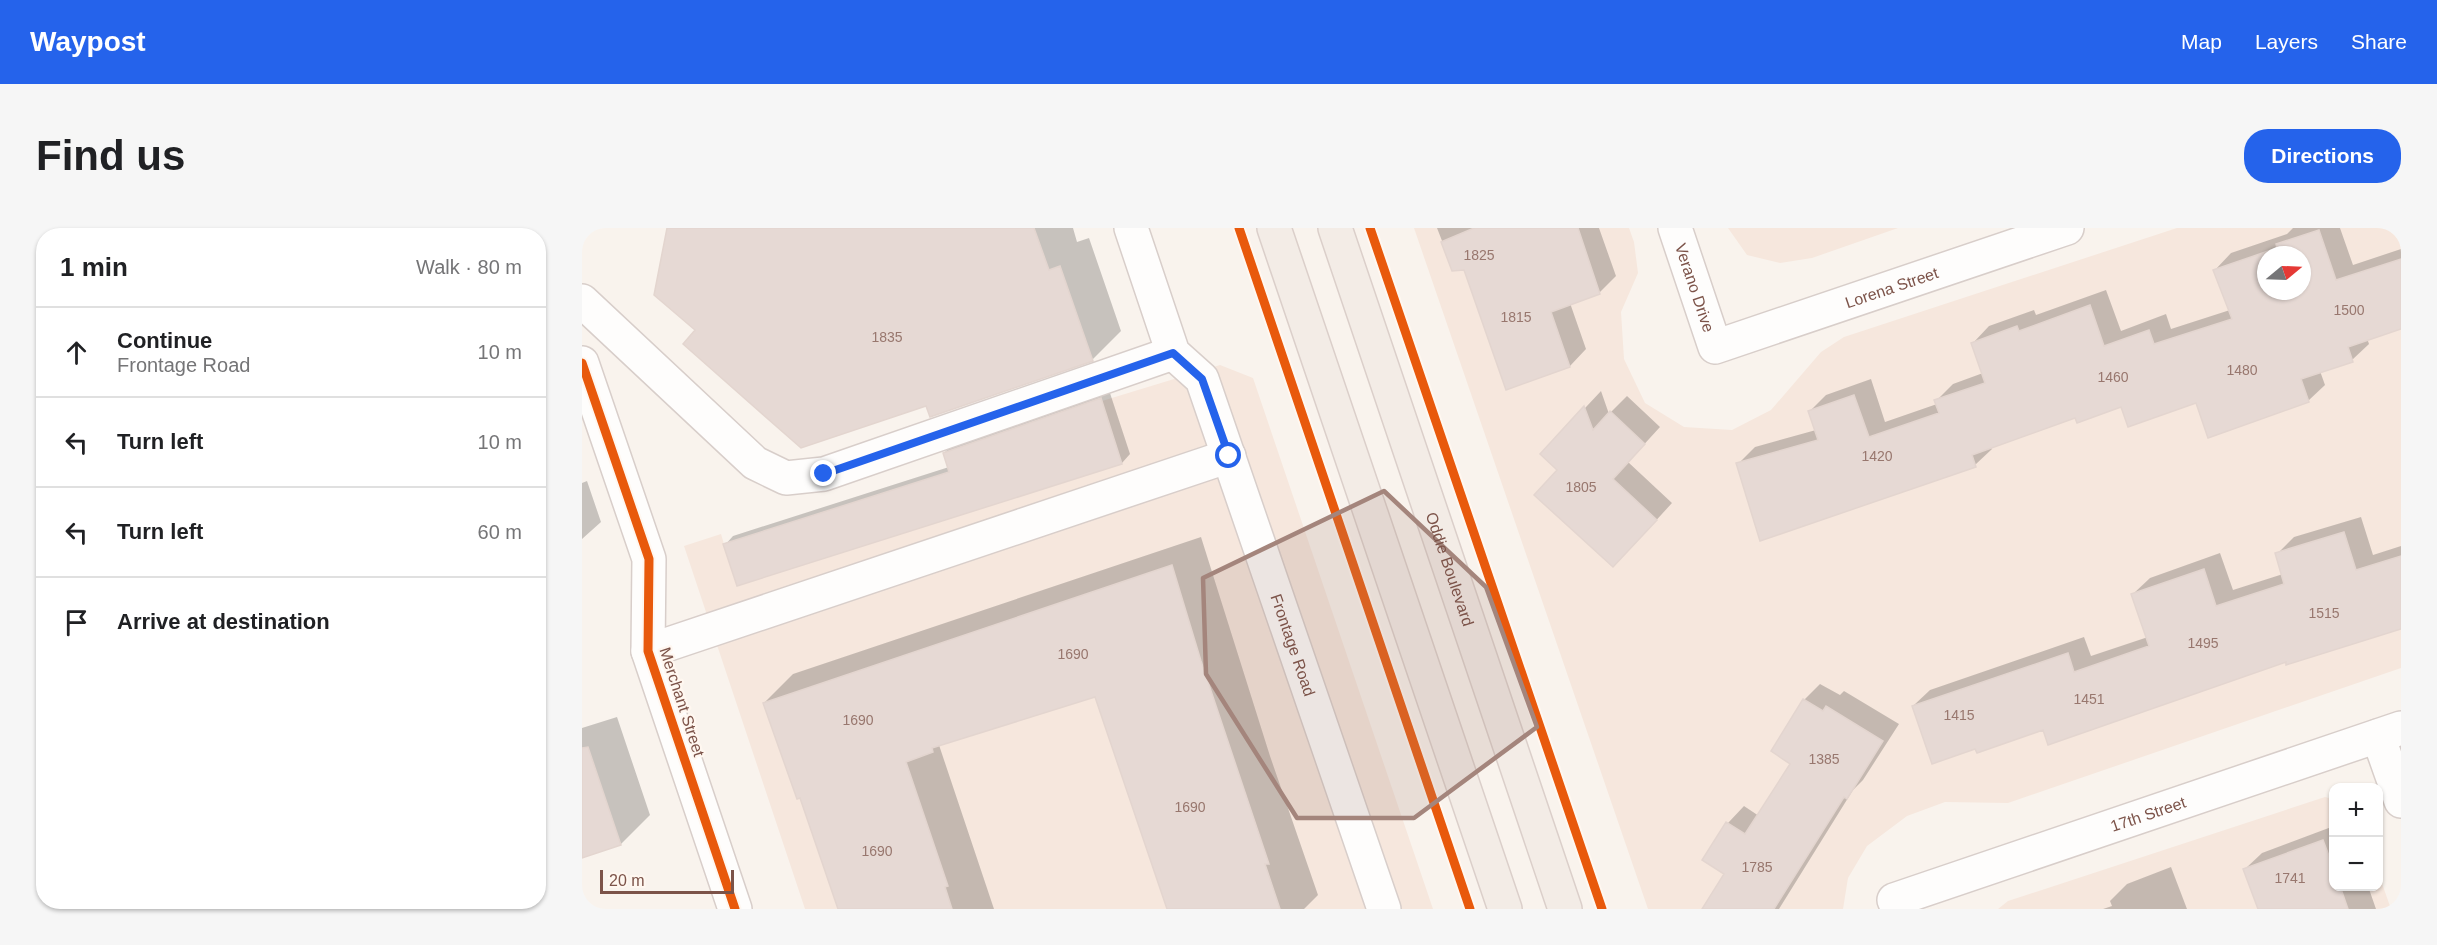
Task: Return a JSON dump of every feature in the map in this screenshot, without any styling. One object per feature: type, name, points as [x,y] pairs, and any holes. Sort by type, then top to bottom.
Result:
[{"type":"main road","points":[[1274,228],[1505,909]]},
{"type":"main road","name":"Oddie Boulevard","points":[[1335,228],[1565,909]]},
{"type":"street","points":[[582,301],[755,463],[786,478],[824,474],[1173,353],[1131,228]]},
{"type":"street","name":"Verano Drive","points":[[1675,228],[1715,347]]},
{"type":"street","name":"Lorena Street","points":[[1715,347],[2067,228]]},
{"type":"street","name":"Frontage Road","points":[[1173,353],[1202,379],[1383,909]]},
{"type":"street","name":"Merchant Street","points":[[582,364],[649,559],[648,651],[735,909]]},
{"type":"street","points":[[648,651],[1229,456]]},
{"type":"street","points":[[2389,732],[2401,801]]},
{"type":"street","name":"17th Street","points":[[1896,904],[2389,732]]},
{"type":"highlighted area","points":[[1384,491],[1486,587],[1537,727],[1414,818],[1297,818],[1206,674],[1203,578]]},
{"type":"shaded area","points":[[1414,228],[1629,228],[1634,242],[1638,273],[1621,312],[1624,359],[1645,403],[1684,427],[1732,430],[1771,410],[1821,352],[1844,337],[2177,228],[2401,228],[2401,668],[2008,803],[1945,802],[1907,816],[1867,846],[1848,878],[1843,909],[1648,909]]},
{"type":"shaded area","points":[[1728,228],[1898,228],[1812,258],[1780,263],[1747,255]]},
{"type":"shaded area","points":[[1220,365],[1253,378],[1433,909],[805,909],[684,546],[721,534],[724,544],[1108,422],[1102,401]]},
{"type":"shaded area","points":[[2325,797],[2329,798],[2329,891],[2383,891],[2383,886],[2391,909],[1998,909],[2008,901]]},
{"type":"building","points":[[667,228],[1034,228],[1049,270],[1060,266],[1093,361],[930,417],[926,406],[801,448],[683,344],[695,330],[654,295]]},
{"type":"building","points":[[1474,228],[1578,228],[1600,294],[1551,312],[1570,367],[1506,390],[1464,270],[1452,271],[1441,242]]},
{"type":"building","points":[[2319,230],[2336,280],[2401,259],[2401,329],[2348,347],[2353,362],[2301,379],[2309,402],[2208,438],[2196,403],[2128,427],[2121,407],[2077,423],[2075,418],[1972,455],[1976,467],[1760,541],[1736,463],[1818,440],[1808,411],[1854,395],[1869,437],[1939,413],[1934,400],[1985,383],[1971,343],[2017,326],[2019,331],[2090,305],[2104,346],[2149,330],[2154,344],[2232,319],[2213,270],[2257,255],[2257,300],[2311,300],[2311,246],[2276,246],[2276,244]]},
{"type":"building","points":[[1101,398],[1122,464],[737,586],[723,544],[949,472],[943,453]]},
{"type":"building","points":[[1584,406],[1593,430],[1610,411],[1645,444],[1613,479],[1657,520],[1613,567],[1534,495],[1557,470],[1540,454]]},
{"type":"building","points":[[2344,532],[2356,570],[2401,556],[2401,629],[2286,665],[2286,662],[2048,745],[2043,730],[1977,753],[1975,749],[1932,764],[1912,706],[2068,653],[2074,672],[2149,646],[2131,594],[2204,569],[2216,606],[2284,584],[2275,553]]},
{"type":"building","points":[[1172,565],[1201,661],[1269,864],[1265,864],[1280,909],[1167,909],[1095,697],[932,748],[933,752],[906,762],[948,886],[945,887],[952,909],[838,909],[800,798],[797,799],[763,703]]},
{"type":"building","points":[[1803,699],[1823,711],[1826,706],[1883,741],[1847,799],[1844,797],[1774,909],[1702,909],[1724,874],[1702,860],[1726,822],[1745,834],[1790,764],[1771,751]]},
{"type":"building","points":[[588,747],[621,845],[582,858],[582,748]]},
{"type":"building","points":[[2323,840],[2329,856],[2329,891],[2342,891],[2348,909],[2258,909],[2243,869]]},
{"type":"cycle path","points":[[1239,228],[1470,909]]},
{"type":"cycle path","points":[[1370,228],[1602,909]]},
{"type":"cycle path","points":[[582,363],[649,559],[648,651],[735,909]]},
{"type":"route","points":[[824,474],[1173,353],[1202,379],[1229,456]]}]
